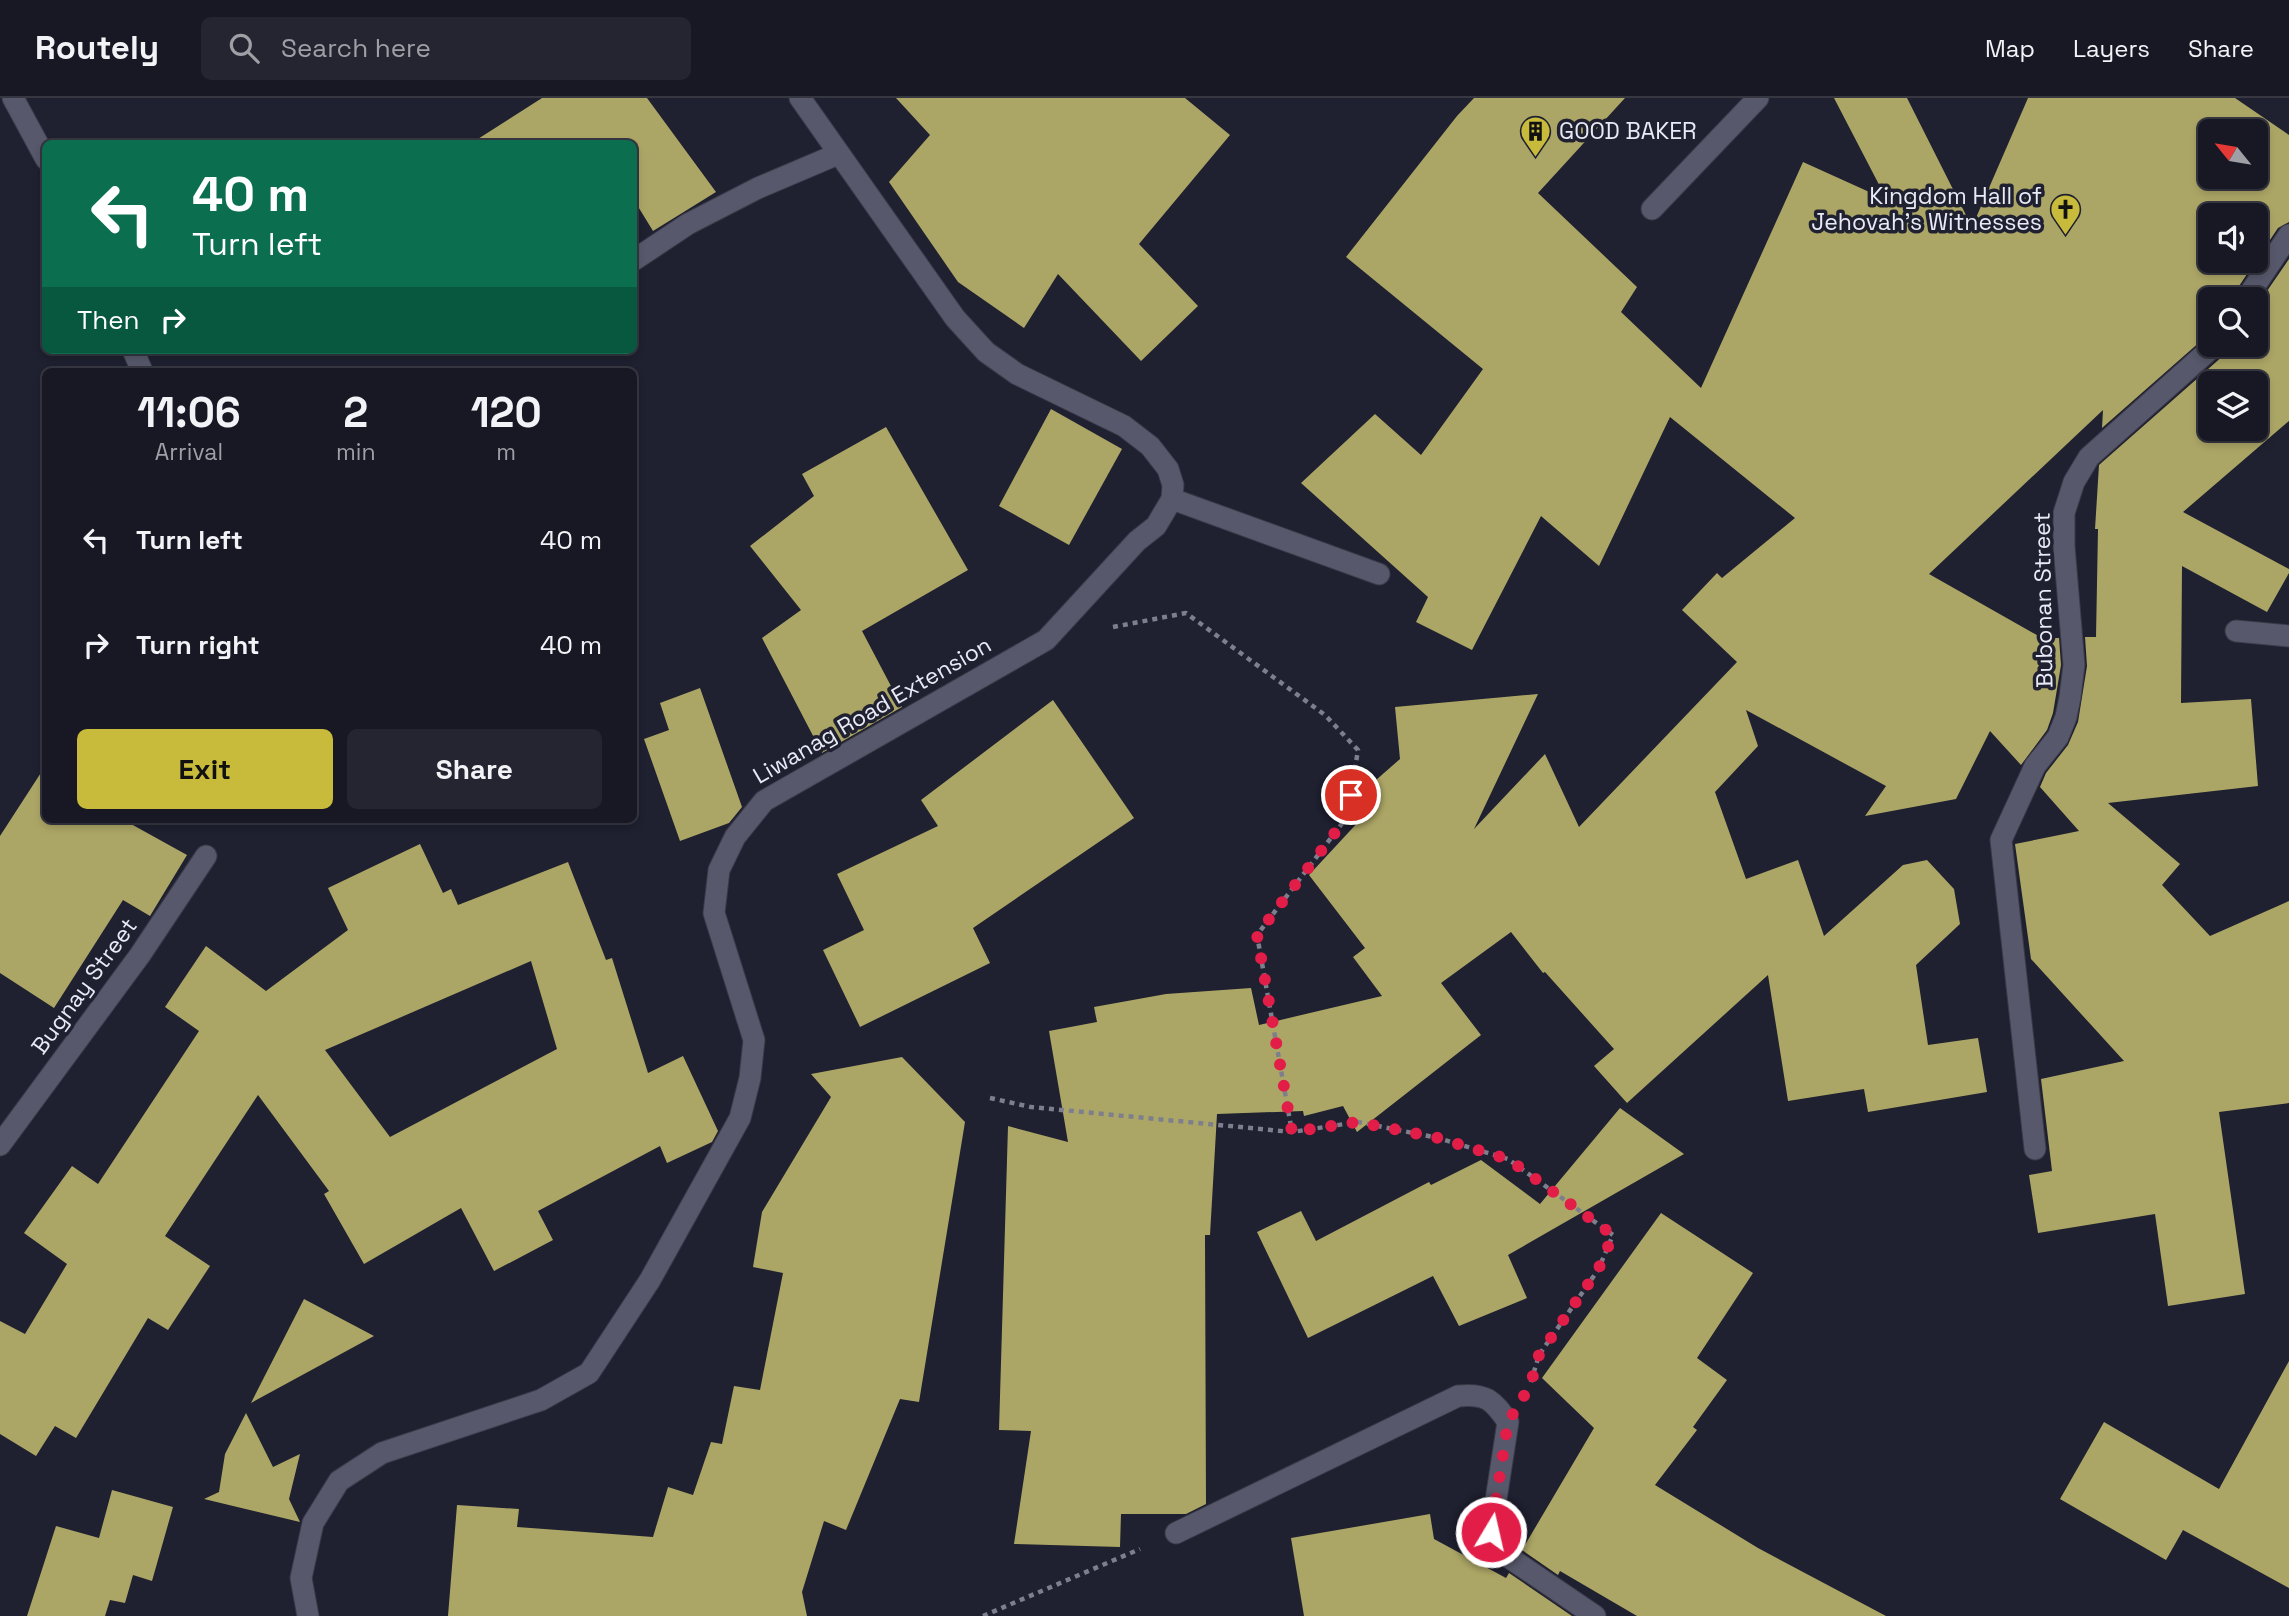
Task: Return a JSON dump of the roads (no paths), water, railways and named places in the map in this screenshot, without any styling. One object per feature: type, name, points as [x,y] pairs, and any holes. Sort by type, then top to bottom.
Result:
[{"type":"street","points":[[13,98],[42,152]]},
{"type":"street","points":[[800,98],[955,318],[986,352],[1017,374],[1124,426],[1150,446],[1168,469],[1173,485],[1172,499],[1379,574]]},
{"type":"street","points":[[1652,209],[1758,98]]},
{"type":"street","points":[[637,258],[688,223],[758,188],[838,154]]},
{"type":"street","points":[[2254,287],[2289,235]]},
{"type":"street","name":"Bubonan Street","points":[[2035,1149],[2001,840],[2035,766],[2057,737],[2066,717],[2070,697],[2074,665],[2064,546],[2064,513],[2074,482],[2089,457],[2201,357]]},
{"type":"street","name":"Liwanag Road Extension","points":[[308,1616],[300,1578],[313,1523],[339,1481],[382,1453],[541,1400],[589,1373],[650,1280],[740,1118],[750,1078],[754,1040],[714,913],[719,870],[735,837],[764,801],[1046,640],[1137,541],[1156,526],[1172,499]]},
{"type":"street","points":[[2236,631],[2289,636]]},
{"type":"street","name":"Bugnay Street","points":[[0,1145],[140,956],[206,856]]},
{"type":"street","points":[[1176,1533],[1458,1396],[1474,1394],[1486,1398],[1497,1407],[1508,1422],[1491,1532],[1504,1554],[1595,1616]]},
{"type":"place","name":"GOOD BAKER","points":[[1536,158]]},
{"type":"place","name":"Kingdom Hall of Jehovah's Witnesses","points":[[2065,236]]}]
